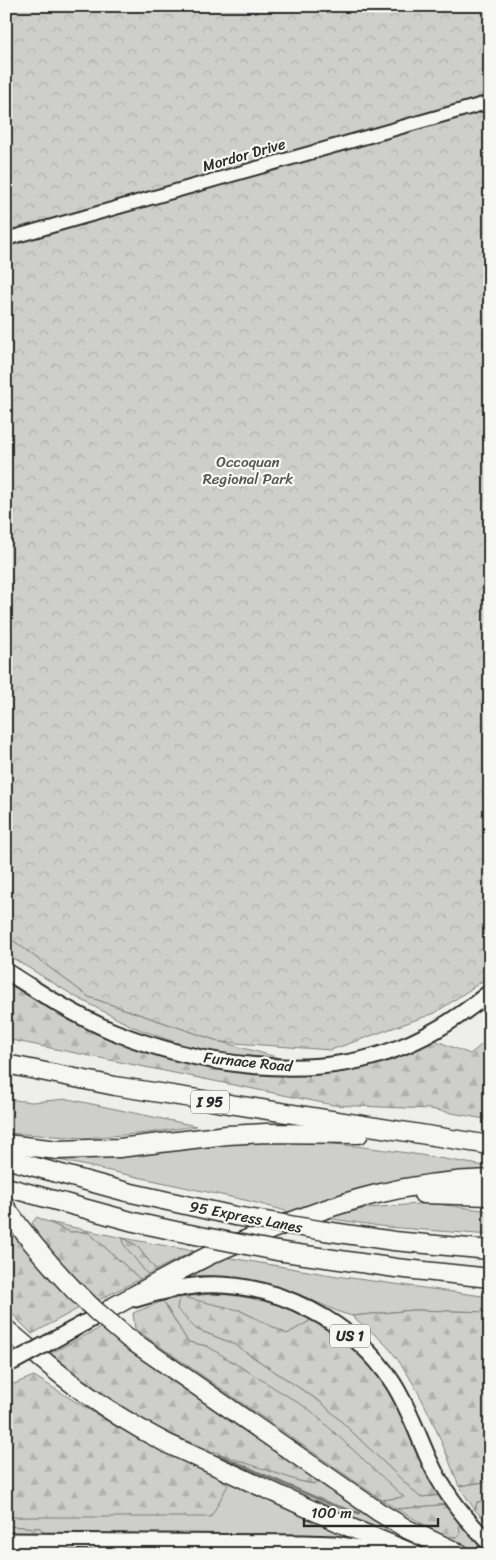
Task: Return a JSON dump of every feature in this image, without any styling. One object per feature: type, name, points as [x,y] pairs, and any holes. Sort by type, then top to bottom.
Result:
[{"type":"highway","name":"I 95","points":[[6,1064],[115,1086],[490,1145]]},
{"type":"highway","points":[[6,1144],[58,1150],[119,1148],[246,1134],[415,1134]]},
{"type":"highway","name":"95 Express Lanes","points":[[6,1159],[127,1192],[235,1216],[325,1232],[490,1250]]},
{"type":"highway","points":[[110,1308],[206,1257],[329,1207],[362,1197],[419,1184],[490,1179]]},
{"type":"highway","points":[[6,1187],[134,1222],[277,1251],[396,1268],[490,1278]]},
{"type":"highway","points":[[329,1207],[406,1194],[436,1193],[490,1196]]},
{"type":"highway","points":[[6,1208],[46,1261],[96,1311],[128,1338],[379,1512],[407,1529],[461,1554]]},
{"type":"highway","points":[[6,1329],[74,1385],[143,1431],[349,1527],[414,1554]]},
{"type":"main road","name":"Furnace Road","points":[[6,971],[79,1015],[143,1042],[176,1052],[214,1060],[292,1067],[338,1065],[395,1050],[449,1023],[490,992]]},
{"type":"main road","name":"US 1","points":[[9,1364],[110,1308],[170,1290],[219,1285],[259,1292],[290,1301],[335,1324],[362,1345],[382,1368],[411,1416],[441,1483],[466,1518],[490,1544]]},
{"type":"main road","points":[[6,1541],[335,1544],[392,1554]]},
{"type":"street","name":"Mordor Drive","points":[[6,239],[490,102]]},
{"type":"green space","name":"Occoquan Regional Park","points":[[6,6],[490,6],[490,976],[435,1013],[331,1050],[221,1042],[89,997],[6,935]]},
{"type":"green space","points":[[6,935],[89,997],[221,1042],[280,1058],[235,1056],[191,1048],[133,1027],[76,997],[6,954]]},
{"type":"green space","points":[[6,977],[133,1047],[267,1075],[370,1065],[434,1040],[470,1054],[490,1038],[490,1120],[430,1109],[333,1105],[6,1039]]},
{"type":"green space","points":[[6,1099],[32,1102],[68,1099],[196,1126],[148,1133],[85,1138],[8,1133],[6,1130]]},
{"type":"green space","points":[[278,1140],[358,1146],[411,1154],[490,1167],[490,1172],[341,1196],[290,1212],[249,1201],[17,1151],[116,1156],[184,1150],[231,1143]]},
{"type":"green space","points":[[430,1203],[490,1211],[490,1235],[387,1227],[325,1218],[368,1208]]},
{"type":"green space","points":[[37,1217],[70,1232],[88,1232],[140,1279],[99,1300],[65,1269],[35,1230],[32,1223]]},
{"type":"green space","points":[[6,1219],[81,1307],[32,1334],[6,1308]]},
{"type":"green space","points":[[48,1222],[123,1238],[125,1245],[148,1275],[140,1279],[88,1232],[70,1232]]},
{"type":"green space","points":[[123,1238],[194,1251],[156,1270],[136,1245]]},
{"type":"green space","points":[[123,1238],[136,1245],[156,1270],[148,1275],[124,1245]]},
{"type":"green space","points":[[219,1256],[343,1277],[490,1297],[490,1312],[413,1310],[352,1316],[291,1291],[246,1281],[186,1275]]},
{"type":"green space","points":[[212,1294],[264,1301],[290,1308],[315,1318],[287,1334],[239,1310],[196,1329],[232,1343],[322,1403],[420,1497],[444,1495],[490,1551],[490,1554],[478,1554],[444,1536],[457,1537],[449,1504],[397,1509],[382,1500],[403,1497],[207,1346],[188,1342],[163,1301]]},
{"type":"green space","points":[[182,1297],[239,1310],[287,1334],[315,1318],[343,1336],[386,1380],[444,1495],[420,1497],[322,1403],[232,1343],[196,1329],[177,1309],[178,1302]]},
{"type":"green space","points":[[163,1301],[188,1342],[207,1346],[310,1410],[404,1497],[382,1500],[135,1329],[133,1313]]},
{"type":"green space","points":[[413,1310],[490,1312],[490,1481],[459,1486],[422,1400],[403,1367],[383,1342],[352,1316]]},
{"type":"green space","points":[[104,1326],[315,1474],[318,1482],[315,1484],[299,1481],[243,1462],[186,1441],[150,1424],[111,1401],[51,1353]]},
{"type":"green space","points":[[34,1376],[117,1427],[209,1469],[228,1485],[211,1517],[6,1517],[6,1387]]},
{"type":"green space","points":[[150,1424],[197,1445],[299,1481],[315,1484],[315,1474],[448,1554],[431,1554],[355,1522],[325,1505],[206,1453]]},
{"type":"green space","points":[[209,1469],[394,1551],[38,1535],[40,1528],[6,1526],[6,1517],[80,1516]]},
{"type":"green space","points":[[490,1481],[490,1501],[477,1502],[475,1510],[459,1486]]},
{"type":"green space","points":[[490,1501],[490,1525],[475,1510],[477,1502]]},
{"type":"green space","points":[[449,1504],[459,1524],[460,1533],[457,1537],[444,1536],[397,1509]]},
{"type":"green space","points":[[6,1526],[40,1528],[43,1532],[38,1535],[6,1535]]},
{"type":"green space","points":[[247,1550],[304,1554],[136,1554]]},
{"type":"waterway","points":[[219,1455],[330,1504],[359,1513]]}]
